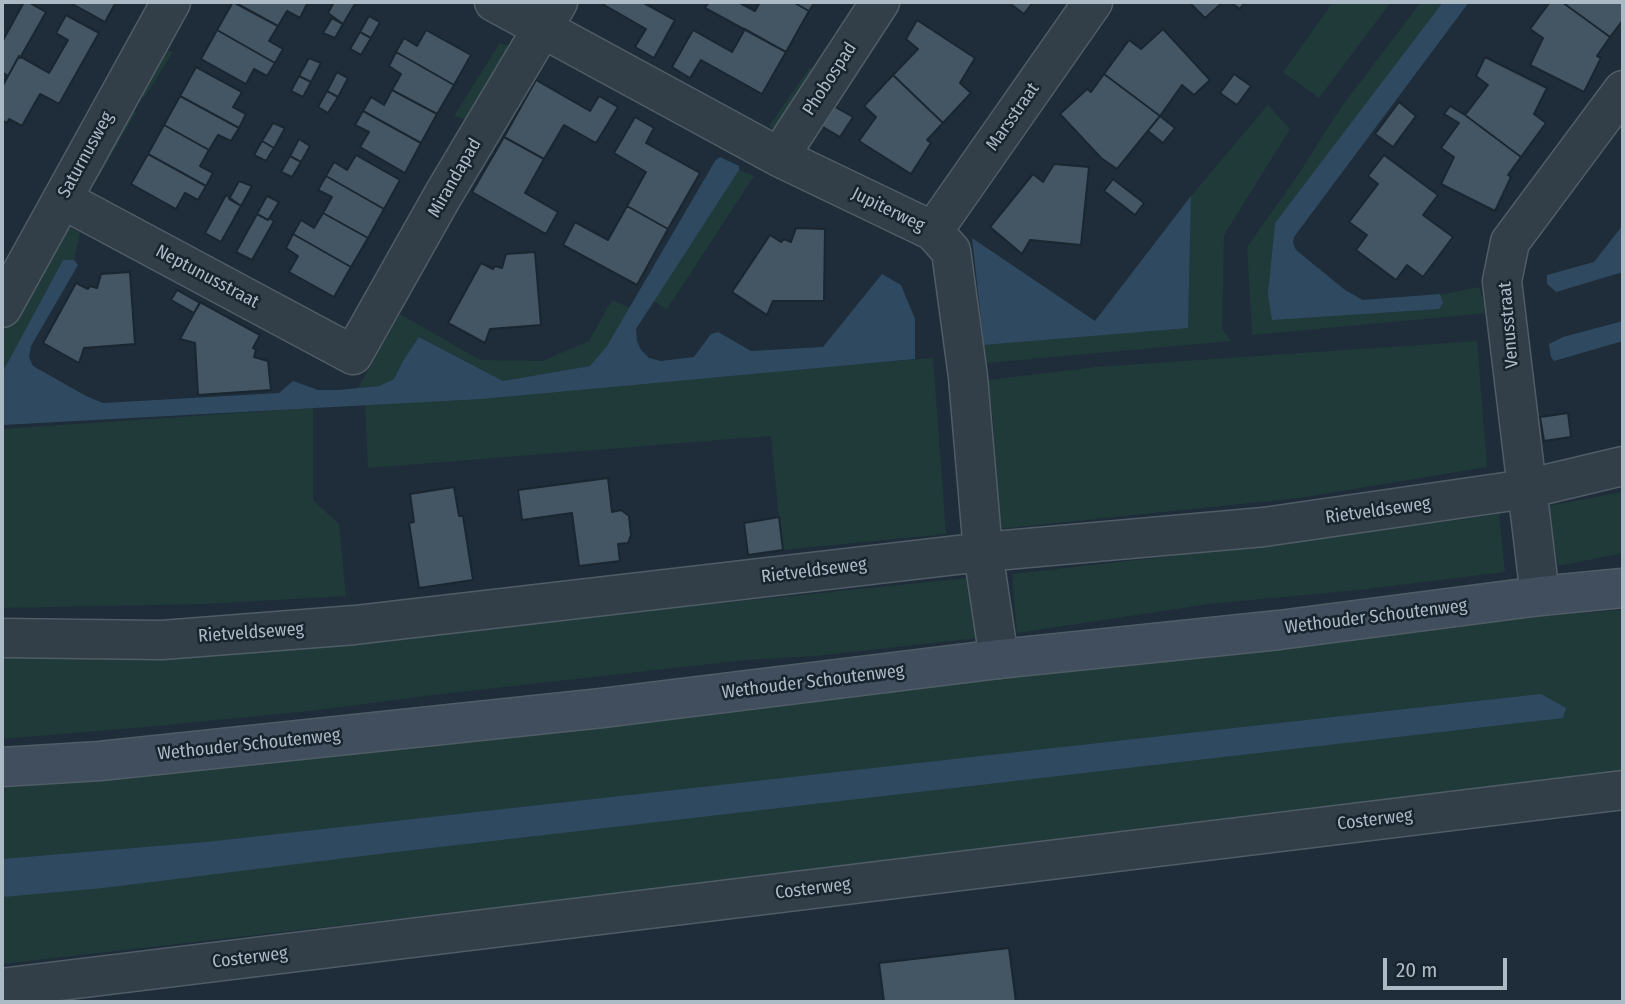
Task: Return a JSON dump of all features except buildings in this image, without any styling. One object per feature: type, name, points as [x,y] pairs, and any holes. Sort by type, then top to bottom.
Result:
[{"type":"street","name":"Saturnusweg","points":[[2,308],[171,2]]},
{"type":"street","name":"Jupiterweg","points":[[494,2],[551,15],[779,157],[933,231],[951,251],[968,377],[983,552],[999,659]]},
{"type":"street","name":"Phobospad","points":[[779,157],[880,2]]},
{"type":"street","name":"Marsstraat","points":[[933,231],[1093,2]]},
{"type":"street","name":"Mirandapad","points":[[353,355],[551,15]]},
{"type":"street","name":"Venusstraat","points":[[1540,596],[1502,281],[1510,242],[1623,90]]},
{"type":"street","name":"Neptunusstraat","points":[[62,199],[353,355]]},
{"type":"street","name":"Rietveldseweg","points":[[2,638],[162,640],[355,625],[983,552],[1264,527],[1526,489],[1623,466]]},
{"type":"street","name":"Wethouder Schoutenweg","points":[[2,767],[100,761],[601,708],[999,659],[1279,630],[1540,596],[1623,588]]},
{"type":"street","name":"Costerweg","points":[[2,988],[1623,790]]},
{"type":"green space","points":[[1333,2],[1391,2],[1319,98],[1283,72]]},
{"type":"green space","points":[[1421,2],[1443,2],[1275,223],[1269,288],[1272,319],[1443,303],[1440,295],[1479,287],[1488,313],[1252,335],[1247,247],[1342,106]]},
{"type":"green space","points":[[500,43],[516,48],[470,121],[454,116]]},
{"type":"green space","points":[[157,47],[173,52],[144,98],[135,90]]},
{"type":"green space","points":[[810,67],[818,73],[781,135],[769,126]]},
{"type":"green space","points":[[1268,105],[1290,129],[1224,235],[1222,329],[1231,341],[987,363],[984,345],[1188,327],[1191,196]]},
{"type":"green space","points":[[125,106],[136,112],[96,182],[86,176]]},
{"type":"green space","points":[[739,170],[754,176],[667,309],[653,301]]},
{"type":"green space","points":[[62,222],[80,233],[74,260],[63,260],[2,373],[2,328]]},
{"type":"green space","points":[[612,300],[630,308],[607,346],[590,366],[503,381],[420,337],[394,379],[379,386],[358,388],[400,314],[480,360],[542,361],[589,341]]},
{"type":"green space","points":[[1477,341],[1487,467],[1299,498],[998,529],[993,419],[988,380],[1096,367]]},
{"type":"green space","points":[[933,358],[946,534],[782,550],[771,436],[368,468],[365,405]]},
{"type":"green space","points":[[313,408],[313,500],[339,524],[346,596],[204,604],[2,608],[2,429]]},
{"type":"green space","points":[[1623,492],[1623,553],[1558,566],[1548,506]]},
{"type":"green space","points":[[1499,514],[1505,572],[1209,604],[1017,633],[1012,574],[1305,541]]},
{"type":"green space","points":[[968,578],[977,638],[816,656],[746,660],[309,711],[2,739],[2,655],[374,642]]},
{"type":"green space","points":[[1623,610],[1623,772],[1265,813],[658,889],[2,964],[2,785],[1390,635],[1516,618]]},
{"type":"water","points":[[1443,2],[1469,2],[1294,237],[1293,243],[1296,250],[1345,290],[1363,300],[1440,294],[1443,303],[1439,309],[1272,320],[1268,294],[1275,223]]},
{"type":"water","points":[[720,157],[739,166],[739,170],[636,329],[641,350],[649,358],[661,361],[694,357],[711,334],[718,332],[751,351],[823,347],[882,274],[901,285],[915,319],[915,359],[481,399],[2,425],[2,373],[63,260],[74,260],[78,265],[31,346],[29,357],[33,366],[103,403],[279,393],[293,381],[318,390],[379,386],[394,379],[419,337],[503,381],[590,366],[607,346],[715,161]]},
{"type":"water","points":[[1191,196],[1188,328],[984,345],[972,238],[1095,321]]},
{"type":"water","points":[[1623,225],[1623,272],[1556,292],[1547,284],[1547,275],[1594,262]]},
{"type":"water","points":[[1623,321],[1623,341],[1554,361],[1551,357],[1549,344],[1563,337]]},
{"type":"water","points":[[1541,694],[1566,708],[1563,718],[103,888],[2,897],[2,859],[206,842]]}]
